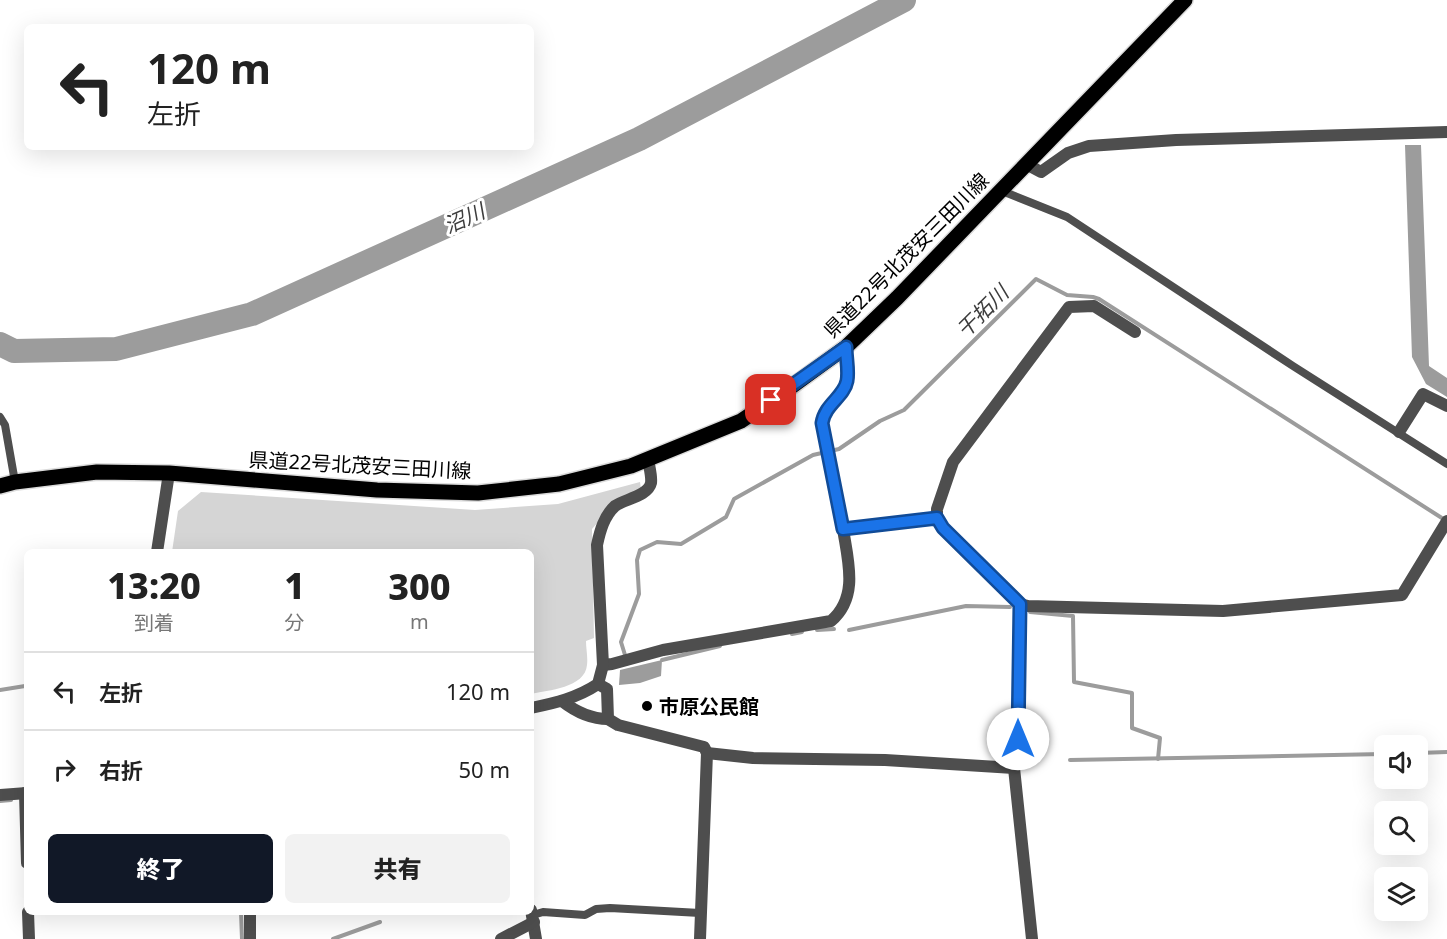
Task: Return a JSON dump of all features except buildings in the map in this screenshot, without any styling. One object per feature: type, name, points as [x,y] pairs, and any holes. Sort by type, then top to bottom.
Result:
[{"type":"main road","name":"県道22号北茂安三田川線","points":[[7,484],[97,472],[169,473],[377,490],[478,493],[559,484],[630,466],[741,421],[846,347],[1002,191],[1185,0]]},
{"type":"street","points":[[1026,164],[1041,172],[1068,153],[1089,146],[1176,140],[1447,132]]},
{"type":"street","points":[[1135,332],[1094,306],[1069,307],[953,462],[937,509],[937,518],[943,528],[1020,604],[1223,611],[1402,595],[1445,528]]},
{"type":"street","points":[[603,664],[612,664],[663,650],[831,621],[838,615],[849,592],[850,574],[822,423],[824,412],[844,389],[847,381],[846,347]]},
{"type":"street","points":[[1399,432],[1423,394],[1447,406]]},
{"type":"street","points":[[534,707],[585,693],[598,684],[603,664],[597,545],[605,519],[616,506],[647,490],[651,483],[648,459]]},
{"type":"street","points":[[157,549],[169,473]]},
{"type":"street","points":[[843,529],[937,518]]},
{"type":"street","points":[[1020,604],[1018,739],[1014,768],[1032,939]]},
{"type":"street","points":[[598,684],[608,689],[608,719]]},
{"type":"street","points":[[562,701],[576,712],[704,747],[707,753],[700,939]]},
{"type":"street","points":[[707,753],[753,758],[885,760],[1014,768]]},
{"type":"street","points":[[0,795],[24,793]]},
{"type":"street","points":[[28,915],[29,939]]},
{"type":"street","points":[[249,915],[250,939]]},
{"type":"street","points":[[501,939],[533,915],[536,939]]},
{"type":"lane","points":[[1002,191],[1067,217],[1447,464]]},
{"type":"lane","points":[[0,417],[5,425],[7,484]]},
{"type":"lane","points":[[534,915],[543,912],[585,915],[596,909],[610,908],[700,913]]},
{"type":"shaded area","points":[[1405,145],[1421,145],[1429,366],[1447,378],[1447,397],[1426,384],[1412,357]]},
{"type":"shaded area","points":[[640,482],[641,489],[615,503],[592,529],[594,638],[586,641],[585,673],[580,679],[565,687],[534,693],[534,549],[172,549],[178,511],[201,492],[475,510],[558,504]]},
{"type":"shaded area","points":[[662,660],[661,676],[640,683],[619,685],[620,670]]},
{"type":"waterway","name":"沼川","points":[[0,344],[14,351],[116,349],[252,314],[639,139],[904,0]]},
{"type":"waterway","name":"干拓川","points":[[625,655],[621,642],[639,594],[637,560],[640,550],[657,542],[681,544],[726,517],[734,499],[813,455],[839,449],[880,421],[904,410],[1036,279],[1067,295],[1099,299],[1445,520]]},
{"type":"waterway","points":[[849,630],[966,606],[1010,607]]},
{"type":"waterway","points":[[1030,612],[1073,616],[1074,682],[1132,693],[1132,728],[1160,738],[1158,759]]},
{"type":"waterway","points":[[817,630],[834,629]]},
{"type":"waterway","points":[[792,634],[802,632]]},
{"type":"waterway","points":[[662,660],[720,646]]},
{"type":"waterway","points":[[0,690],[24,686]]},
{"type":"waterway","points":[[1428,753],[1447,752]]},
{"type":"waterway","points":[[1070,760],[1374,754]]},
{"type":"waterway","points":[[0,801],[11,800]]},
{"type":"waterway","points":[[241,915],[242,939]]},
{"type":"waterway","points":[[333,939],[380,922]]},
{"type":"place","name":"市原公民館","points":[[647,706]]},
{"type":"route","points":[[771,400],[846,347],[847,381],[844,389],[824,412],[822,423],[843,529],[937,518],[943,528],[1020,604],[1018,739]]}]
